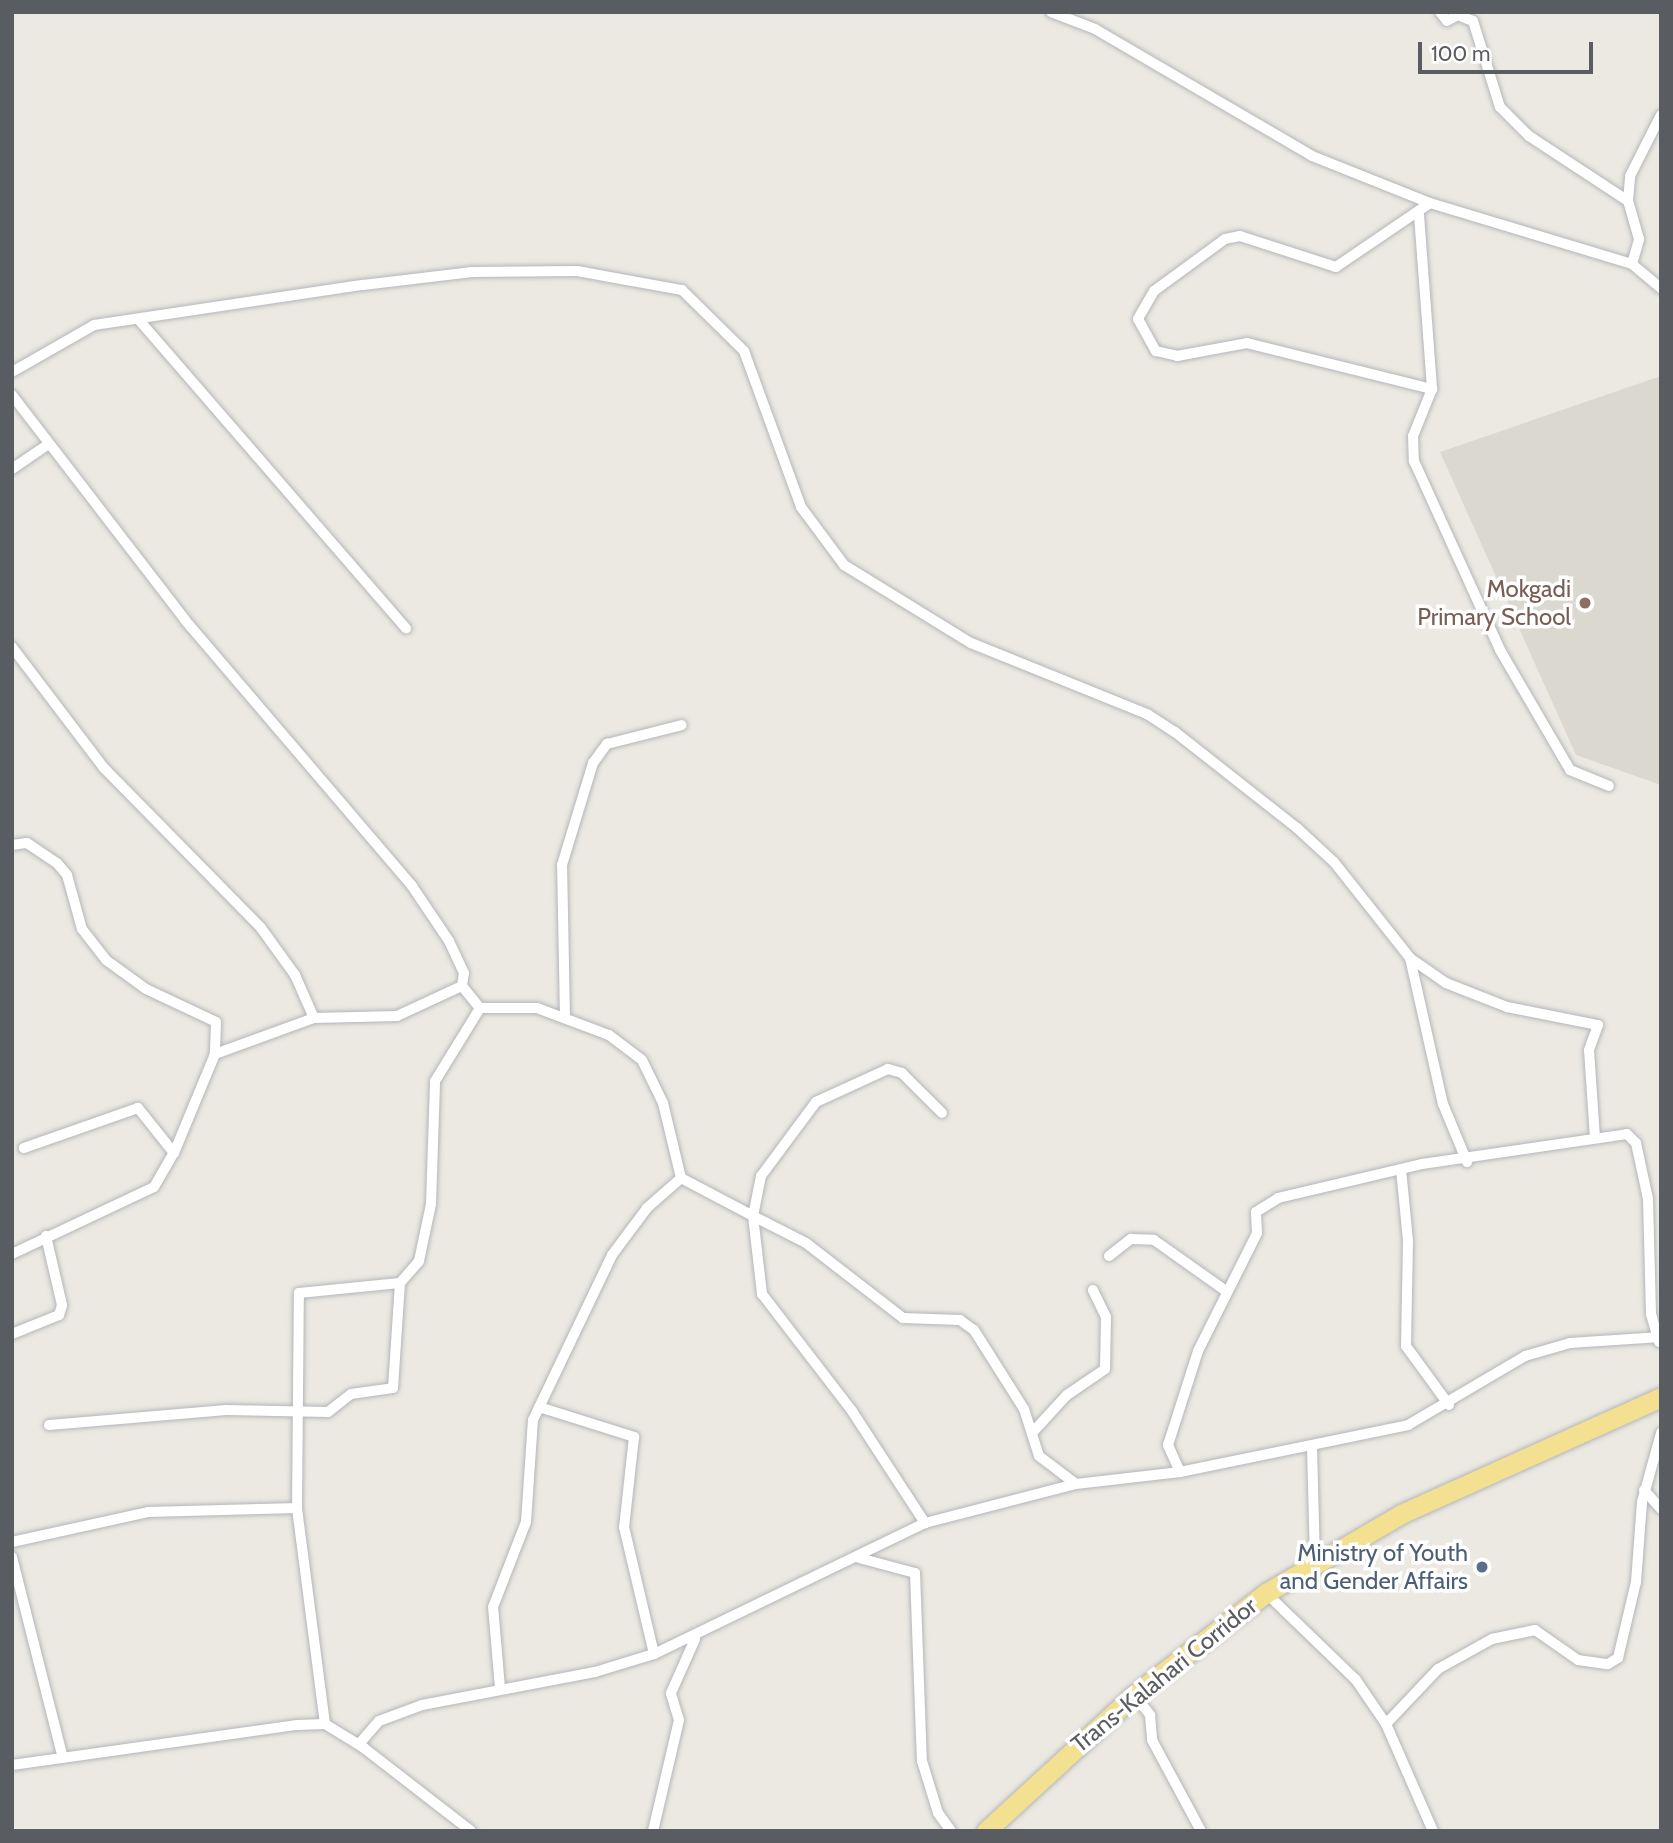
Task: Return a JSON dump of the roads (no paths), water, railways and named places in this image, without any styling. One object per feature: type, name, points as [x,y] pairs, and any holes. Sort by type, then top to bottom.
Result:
[{"type":"highway","name":"Trans-Kalahari Corridor","points":[[986,1831],[1134,1695],[1266,1593],[1315,1563],[1474,1478],[1661,1397]]},
{"type":"street","points":[[1051,12],[1095,29],[1312,156],[1430,203],[1632,264],[1661,288]]},
{"type":"street","points":[[1440,12],[1447,21],[1458,15],[1473,21],[1486,76],[1500,107],[1519,127],[1628,201]]},
{"type":"street","points":[[1632,264],[1639,239],[1628,201],[1630,176],[1661,115]]},
{"type":"street","points":[[1430,203],[1419,215],[1336,267],[1240,236],[1225,239],[1154,291],[1138,319],[1156,351],[1177,356],[1247,343],[1432,389]]},
{"type":"street","points":[[1419,215],[1432,389],[1413,436],[1414,461],[1500,650],[1570,770],[1609,786]]},
{"type":"street","points":[[12,372],[94,325],[472,272],[577,271],[682,290],[718,319],[744,351],[801,507],[844,565],[971,643],[1147,714],[1175,732],[1334,862],[1410,958],[1481,999],[1598,1026],[1589,1050],[1595,1138]]},
{"type":"street","points":[[139,320],[406,628]]},
{"type":"street","points":[[12,395],[47,444],[185,620],[396,865],[449,941],[464,973],[462,986],[480,1008]]},
{"type":"street","points":[[12,469],[47,444]]},
{"type":"street","points":[[12,647],[104,768],[261,928],[295,975],[314,1018]]},
{"type":"street","points":[[565,1018],[562,865],[589,775],[607,744],[681,725]]},
{"type":"street","points":[[12,845],[27,843],[57,863],[67,875],[82,929],[106,960],[146,989],[216,1022],[215,1054],[174,1153],[154,1187],[12,1254]]},
{"type":"street","points":[[1410,958],[1443,1104],[1467,1162]]},
{"type":"street","points":[[215,1054],[314,1018],[397,1016],[462,986]]},
{"type":"street","points":[[480,1008],[537,1008],[609,1035],[642,1060],[663,1103],[681,1178],[806,1244],[903,1318],[960,1320],[974,1330],[1032,1433],[1039,1456],[1076,1484]]},
{"type":"street","points":[[49,1425],[297,1409],[328,1412],[351,1394],[393,1388],[400,1283],[419,1261],[428,1230],[435,1081],[480,1008]]},
{"type":"street","points":[[925,1522],[852,1411],[762,1294],[753,1216],[761,1176],[816,1102],[888,1069],[902,1073],[942,1113]]},
{"type":"street","points":[[24,1149],[138,1108],[174,1153]]},
{"type":"street","points":[[359,1744],[392,1713],[500,1688],[595,1672],[695,1639],[859,1558],[925,1522],[1076,1484],[1180,1472],[1312,1447],[1408,1425],[1450,1405],[1525,1356],[1570,1343],[1612,1345],[1658,1339],[1648,1199],[1634,1139],[1595,1138],[1467,1162],[1401,1169],[1265,1202],[1198,1351],[1168,1445],[1180,1472]]},
{"type":"street","points":[[1401,1169],[1408,1241],[1406,1346],[1450,1405]]},
{"type":"street","points":[[500,1688],[493,1607],[526,1522],[539,1407],[612,1255],[647,1208],[681,1178]]},
{"type":"street","points":[[1648,1199],[1661,1202]]},
{"type":"street","points":[[12,1334],[59,1315],[62,1305],[46,1236]]},
{"type":"street","points":[[1109,1256],[1131,1240],[1154,1240],[1226,1291]]},
{"type":"street","points":[[325,1724],[297,1508],[299,1293],[400,1283]]},
{"type":"street","points":[[1032,1433],[1067,1395],[1105,1369],[1106,1317],[1093,1290]]},
{"type":"street","points":[[539,1407],[634,1437],[624,1527],[654,1654]]},
{"type":"street","points":[[1386,1724],[1448,1661],[1503,1636],[1535,1630],[1578,1660],[1608,1664],[1618,1658],[1636,1582],[1644,1490],[1661,1433]]},
{"type":"street","points":[[1312,1447],[1315,1563]]},
{"type":"street","points":[[1644,1490],[1661,1508]]},
{"type":"street","points":[[12,1542],[148,1512],[297,1508]]},
{"type":"street","points":[[12,1557],[63,1758]]},
{"type":"street","points":[[859,1558],[915,1573],[922,1761],[939,1813],[951,1831]]},
{"type":"street","points":[[1266,1593],[1328,1660],[1350,1674],[1386,1724],[1433,1831]]},
{"type":"street","points":[[653,1831],[679,1720],[671,1693],[695,1639]]},
{"type":"street","points":[[1134,1695],[1150,1715],[1153,1740],[1201,1831]]},
{"type":"street","points":[[12,1765],[325,1724],[359,1744],[471,1831]]},
{"type":"place","name":"Mokgadi Primary School","points":[[1585,603]]},
{"type":"place","name":"Ministry of Youth and Gender Affairs","points":[[1482,1567]]}]
